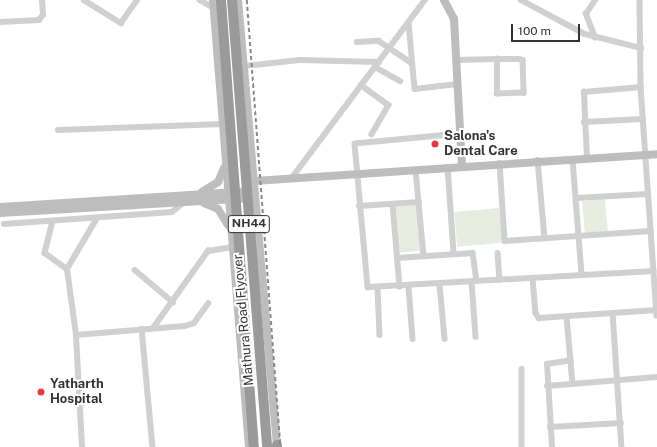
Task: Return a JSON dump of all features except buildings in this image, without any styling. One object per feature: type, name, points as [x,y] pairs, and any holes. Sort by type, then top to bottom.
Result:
[{"type":"highway","name":"Mathura Road Flyover","points":[[221,0],[254,447]]},
{"type":"highway","name":"Mathura Road Flyover","points":[[232,0],[274,446]]},
{"type":"street","points":[[0,22],[39,20],[43,15],[42,0]]},
{"type":"street","points":[[84,0],[121,23],[137,0]]},
{"type":"street","points":[[200,0],[213,4],[248,447]]},
{"type":"street","points":[[238,0],[274,446]]},
{"type":"street","points":[[291,179],[425,0]]},
{"type":"street","points":[[444,0],[454,19],[462,166]]},
{"type":"street","points":[[521,0],[595,38],[641,48]]},
{"type":"street","points":[[595,0],[586,14],[595,38]]},
{"type":"street","points":[[640,0],[641,87],[657,314]]},
{"type":"street","points":[[409,23],[415,89],[457,84]]},
{"type":"street","points":[[357,42],[379,41],[412,63]]},
{"type":"street","points":[[244,66],[300,60],[377,65],[400,81]]},
{"type":"street","points":[[456,60],[497,60],[523,60],[524,94],[497,94],[497,60]]},
{"type":"street","points":[[361,85],[388,105],[372,134]]},
{"type":"street","points":[[587,159],[584,122],[584,92],[641,87]]},
{"type":"street","points":[[584,122],[643,119]]},
{"type":"street","points":[[58,130],[223,124]]},
{"type":"street","points":[[460,134],[359,141],[355,147],[366,282],[368,287],[409,287],[475,281],[533,279],[654,271]]},
{"type":"street","points":[[253,181],[416,170],[500,162],[574,160],[657,154]]},
{"type":"street","points":[[225,161],[238,164],[251,157]]},
{"type":"street","points":[[538,160],[545,238]]},
{"type":"street","points":[[574,160],[582,276]]},
{"type":"street","points":[[0,207],[183,203],[198,198],[218,182],[225,161]]},
{"type":"street","points":[[500,162],[505,241],[651,231]]},
{"type":"street","points":[[448,167],[454,253]]},
{"type":"street","points":[[416,170],[424,256]]},
{"type":"street","points":[[135,198],[139,190]]},
{"type":"street","points":[[0,213],[135,198],[198,198],[254,194]]},
{"type":"street","points":[[576,198],[648,194]]},
{"type":"street","points":[[198,198],[218,209],[230,229]]},
{"type":"street","points":[[359,206],[419,202]]},
{"type":"street","points":[[4,224],[172,212],[183,203]]},
{"type":"street","points":[[393,204],[400,287]]},
{"type":"street","points":[[229,220],[239,213],[256,218]]},
{"type":"street","points":[[82,447],[76,335],[67,269],[97,218]]},
{"type":"street","points":[[53,221],[45,253],[67,269]]},
{"type":"street","points":[[153,328],[208,251],[232,247]]},
{"type":"street","points":[[397,258],[454,253],[474,254],[476,337]]},
{"type":"street","points":[[498,253],[500,280]]},
{"type":"street","points":[[135,270],[173,302]]},
{"type":"street","points":[[533,279],[537,316],[613,314],[657,310]]},
{"type":"street","points":[[440,285],[445,339]]},
{"type":"street","points":[[409,287],[412,339]]},
{"type":"street","points":[[378,288],[380,334]]},
{"type":"street","points":[[76,335],[191,324],[208,304]]},
{"type":"street","points":[[613,314],[622,447]]},
{"type":"street","points":[[567,316],[573,384]]},
{"type":"street","points":[[142,329],[153,447]]},
{"type":"street","points":[[552,447],[547,386],[547,364],[571,360]]},
{"type":"street","points":[[522,369],[522,447]]},
{"type":"street","points":[[547,386],[657,377]]},
{"type":"street","points":[[550,427],[621,423]]},
{"type":"shaded area","points":[[605,199],[608,231],[585,233],[582,201]]},
{"type":"shaded area","points":[[417,205],[420,251],[399,252],[396,206]]},
{"type":"shaded area","points":[[499,208],[502,243],[457,247],[454,212]]},
{"type":"railway","points":[[247,0],[281,447]]},
{"type":"place","name":"Salona's Dental Care","points":[[435,144]]},
{"type":"place","name":"Yatharth Hospital","points":[[41,392]]}]
